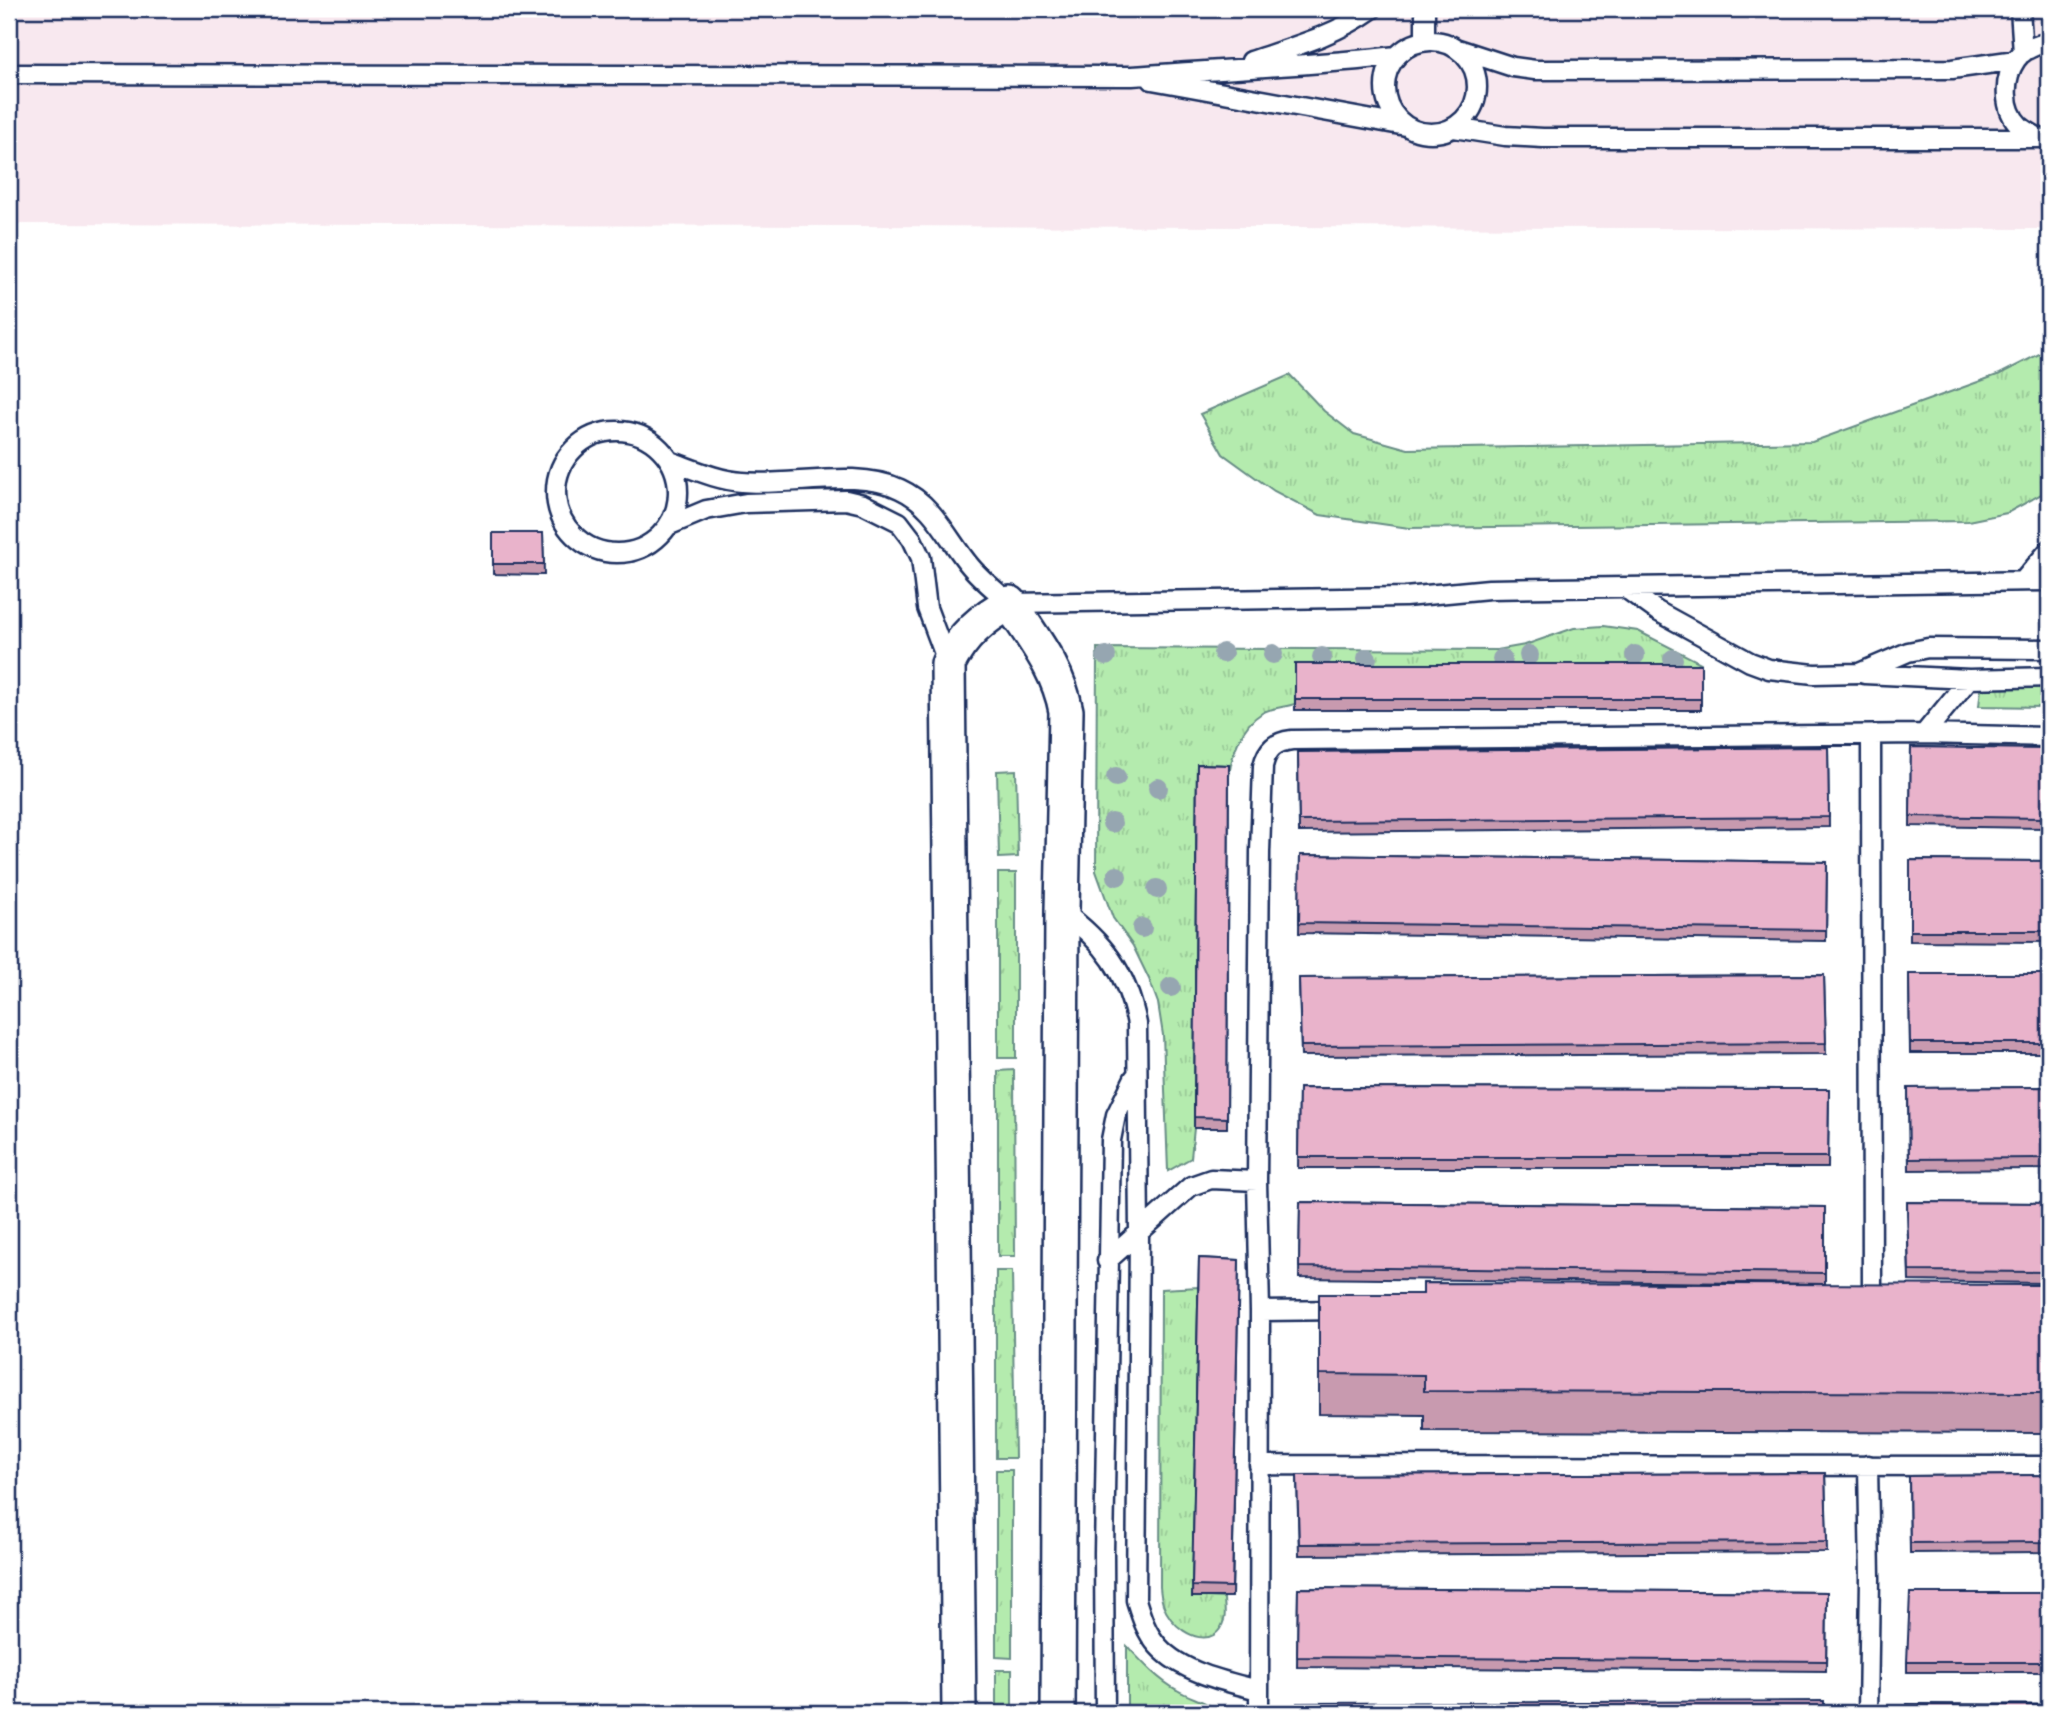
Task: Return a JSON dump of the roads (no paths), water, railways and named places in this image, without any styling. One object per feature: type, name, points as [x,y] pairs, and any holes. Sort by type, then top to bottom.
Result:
[{"type":"street","points":[[958,1713],[948,664],[958,645],[985,617],[1010,603],[1054,669],[1062,687],[1066,711],[1062,911],[1058,1713]]},
{"type":"lane","points":[[1233,67],[1322,37],[1372,9]]},
{"type":"lane","points":[[1425,9],[1425,41]]},
{"type":"lane","points":[[2020,9],[2019,57],[2006,82],[2007,106],[2020,126],[2045,139]]},
{"type":"lane","points":[[1406,127],[1392,113],[1385,94],[1386,73],[1397,56],[1409,46],[1425,41],[1441,42],[1513,67],[1535,70],[1952,69],[2019,57],[2036,45],[2049,42]]},
{"type":"lane","points":[[1454,128],[1471,111],[1478,88],[1472,66],[1455,48]]},
{"type":"lane","points":[[9,74],[1132,76],[1233,67],[1326,64],[1397,56]]},
{"type":"lane","points":[[1132,76],[1406,127],[1430,134],[1454,128],[1505,136],[1543,138],[2045,139]]},
{"type":"lane","points":[[606,432],[631,433],[653,442],[670,461],[678,482],[678,505],[670,525],[653,543],[631,553],[606,553],[583,544],[565,527],[556,504],[556,479],[566,457],[584,440],[606,432]]},
{"type":"lane","points":[[670,461],[742,482],[857,480],[902,489],[927,508],[971,567],[1010,603],[1324,600],[1405,597],[1489,589],[2049,581]]},
{"type":"lane","points":[[670,525],[706,510],[746,503],[846,500],[863,504],[899,522],[912,539],[921,558],[927,608],[948,664]]},
{"type":"lane","points":[[2023,582],[2049,550]]},
{"type":"lane","points":[[1625,588],[1657,611],[1749,662],[1769,669],[1814,674],[1859,673],[1969,679],[2049,677]]},
{"type":"lane","points":[[1859,673],[1908,652],[1928,648],[2049,649]]},
{"type":"lane","points":[[1924,734],[1969,679]]},
{"type":"lane","points":[[1259,1713],[1257,1181],[1260,852],[1264,766],[1266,755],[1273,746],[1281,741],[1292,740],[1924,734],[2049,737]]},
{"type":"lane","points":[[1871,735],[1872,1306]]},
{"type":"lane","points":[[1062,911],[1103,946],[1132,997],[1137,1024],[1139,1233],[1136,1600],[1143,1623],[1158,1646],[1175,1660],[1229,1683],[1259,1690]]},
{"type":"lane","points":[[1105,1713],[1107,1261],[1113,1126],[1137,1073]]},
{"type":"lane","points":[[1107,1261],[1191,1186],[1211,1179],[1257,1181]]},
{"type":"lane","points":[[1259,1311],[1357,1310]]},
{"type":"lane","points":[[1259,1465],[2049,1466]]},
{"type":"lane","points":[[1868,1465],[1868,1713]]}]
